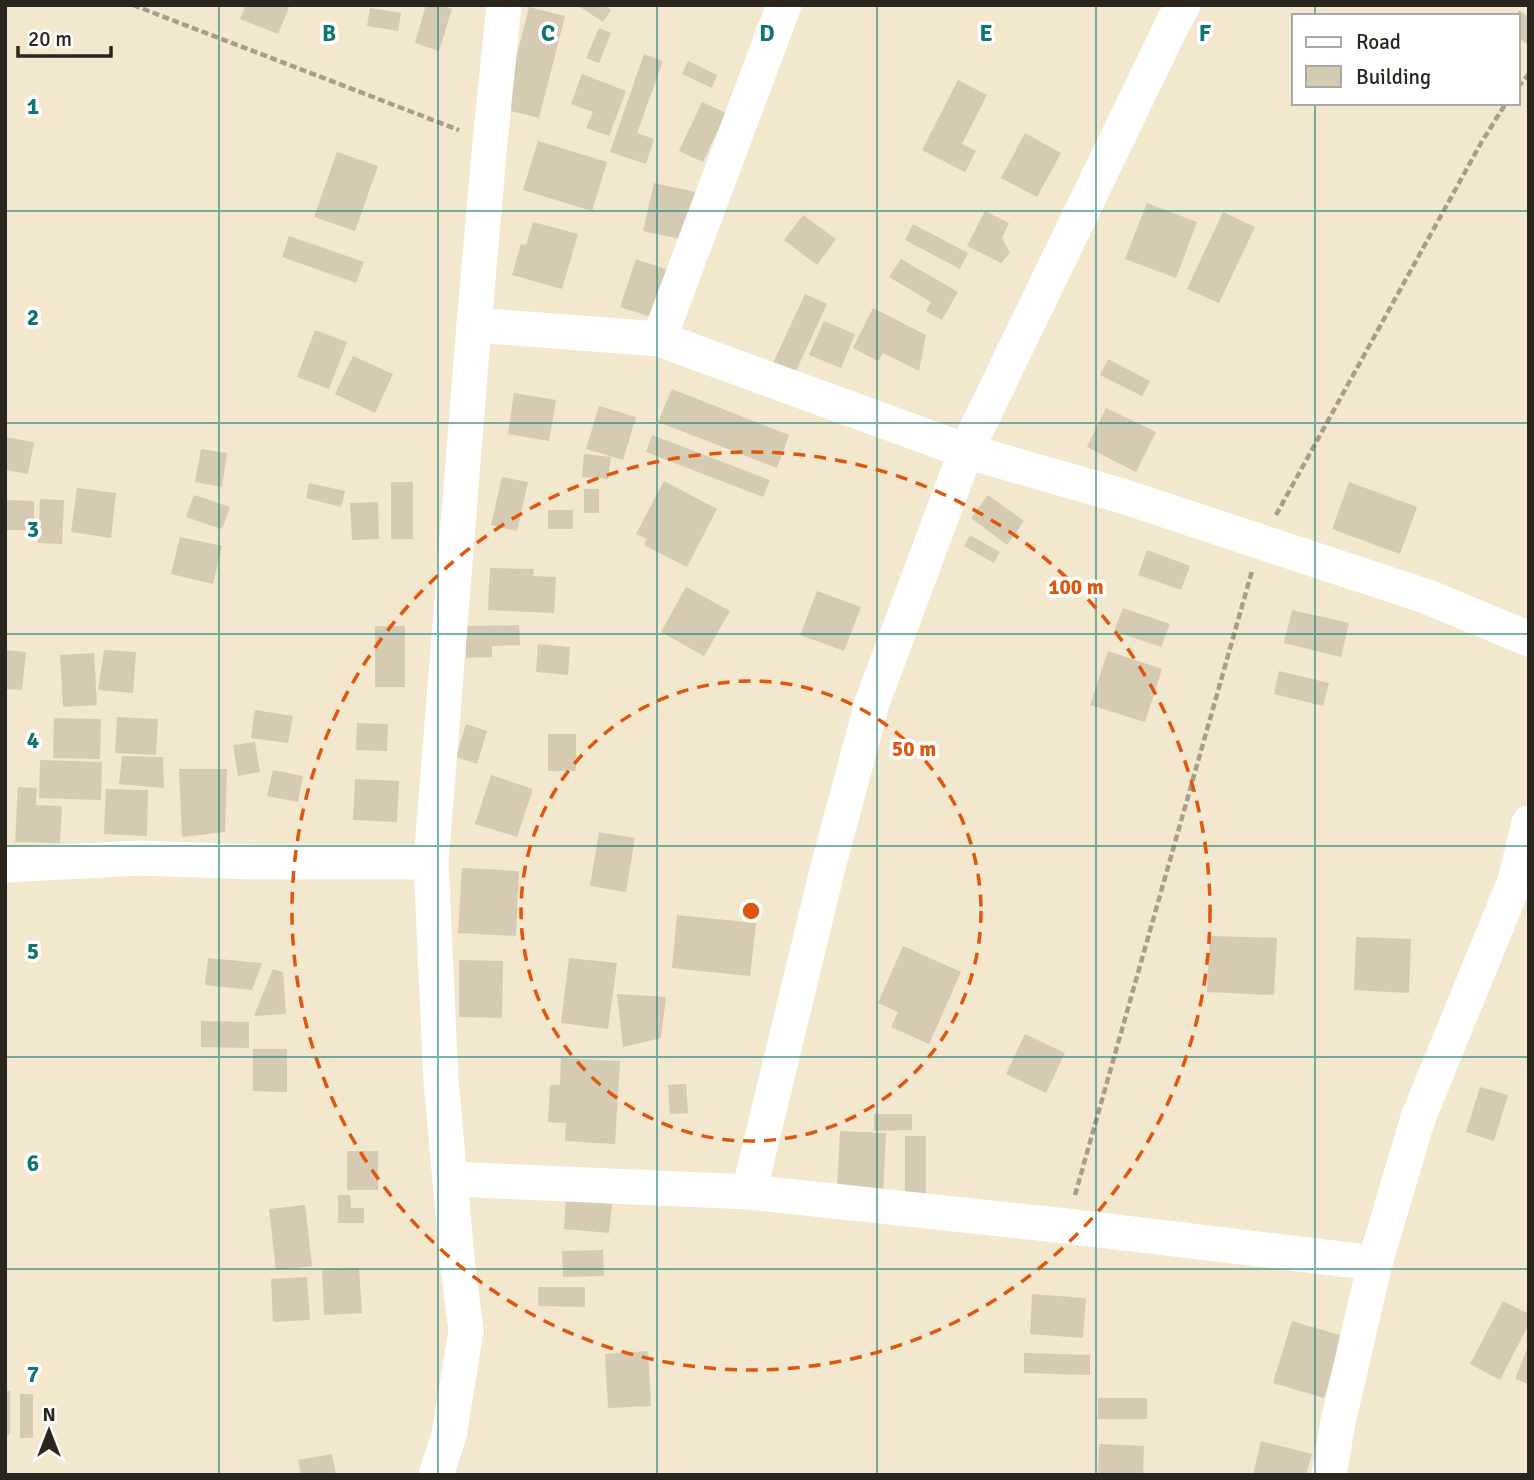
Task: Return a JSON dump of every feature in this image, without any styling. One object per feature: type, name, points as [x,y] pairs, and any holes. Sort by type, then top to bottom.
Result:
[{"type":"street","points":[[436,1475],[449,1435],[466,1331],[441,1081],[430,862],[474,325],[504,5]]},
{"type":"street","points":[[659,339],[785,5]]},
{"type":"street","points":[[750,1192],[827,871],[872,703],[966,451],[1183,5]]},
{"type":"street","points":[[474,325],[659,339],[966,451],[1119,495],[1428,597],[1529,639]]},
{"type":"street","points":[[1329,1475],[1338,1422],[1375,1263],[1419,1118],[1522,882],[1529,823]]},
{"type":"street","points":[[5,865],[140,858],[253,862],[430,862]]},
{"type":"street","points":[[451,1179],[750,1192],[1375,1263]]},
{"type":"path","points":[[133,5],[490,142]]},
{"type":"path","points":[[1066,1226],[1261,542],[1481,143],[1505,105]]},
{"type":"building","points":[[246,5],[290,5],[278,34],[240,19]]},
{"type":"building","points":[[426,5],[452,9],[439,51],[415,43]]},
{"type":"building","points":[[577,5],[604,5],[611,10],[603,22]]},
{"type":"building","points":[[529,7],[565,16],[539,118],[503,109]]},
{"type":"building","points":[[370,8],[401,13],[398,31],[367,26]]},
{"type":"building","points":[[1519,10],[1529,17],[1529,45],[1520,39],[1520,14],[1516,14]]},
{"type":"building","points":[[599,28],[611,33],[599,63],[586,58]]},
{"type":"building","points":[[644,54],[663,61],[637,133],[654,139],[646,164],[610,152]]},
{"type":"building","points":[[688,61],[717,75],[712,88],[682,74]]},
{"type":"building","points":[[582,74],[626,91],[609,136],[586,128],[593,112],[571,104]]},
{"type":"building","points":[[958,80],[987,95],[962,144],[976,151],[965,172],[922,150]]},
{"type":"building","points":[[702,102],[726,113],[703,162],[679,151]]},
{"type":"building","points":[[1025,133],[1061,153],[1037,197],[1001,178]]},
{"type":"building","points":[[538,141],[607,162],[592,211],[523,190]]},
{"type":"building","points":[[337,152],[378,166],[355,231],[314,217]]},
{"type":"building","points":[[654,183],[696,192],[685,240],[643,231]]},
{"type":"building","points":[[1147,203],[1197,222],[1176,278],[1125,259]]},
{"type":"building","points":[[985,211],[1009,223],[1002,238],[1010,253],[1001,263],[967,246]]},
{"type":"building","points":[[1223,212],[1255,227],[1219,303],[1187,289]]},
{"type":"building","points":[[803,215],[836,239],[817,265],[784,240]]},
{"type":"building","points":[[533,222],[578,234],[562,289],[512,275],[521,244],[526,245]]},
{"type":"building","points":[[913,224],[968,253],[960,269],[905,240]]},
{"type":"building","points":[[289,236],[364,262],[356,283],[282,257]]},
{"type":"building","points":[[636,259],[674,272],[658,319],[620,307]]},
{"type":"building","points":[[901,259],[958,292],[942,320],[926,311],[931,302],[889,277]]},
{"type":"building","points":[[805,294],[827,304],[795,373],[773,363]]},
{"type":"building","points":[[873,308],[926,335],[919,371],[883,353],[878,361],[853,348]]},
{"type":"building","points":[[824,321],[855,334],[841,368],[809,355]]},
{"type":"building","points":[[315,330],[347,342],[329,389],[297,377]]},
{"type":"building","points":[[353,356],[393,374],[375,413],[335,394]]},
{"type":"building","points":[[1108,359],[1150,381],[1142,396],[1100,375]]},
{"type":"building","points":[[672,389],[789,435],[777,468],[658,422]]},
{"type":"building","points":[[514,393],[556,400],[549,441],[508,434]]},
{"type":"building","points":[[599,406],[636,417],[623,460],[586,449]]},
{"type":"building","points":[[1106,408],[1156,432],[1136,472],[1087,447]]},
{"type":"building","points":[[652,435],[770,480],[763,497],[646,452]]},
{"type":"building","points":[[5,437],[34,442],[28,474],[5,470]]},
{"type":"building","points":[[201,449],[227,453],[222,487],[195,482]]},
{"type":"building","points":[[584,454],[611,457],[608,479],[582,477]]},
{"type":"building","points":[[502,477],[528,482],[517,531],[491,525]]},
{"type":"building","points":[[664,481],[717,509],[687,567],[644,545],[647,539],[636,534]]},
{"type":"building","points":[[391,482],[413,482],[413,539],[391,539]]},
{"type":"building","points":[[1349,482],[1417,507],[1400,554],[1332,529]]},
{"type":"building","points":[[309,483],[345,491],[341,507],[306,498]]},
{"type":"building","points":[[77,488],[116,493],[111,538],[71,532]]},
{"type":"building","points":[[584,489],[599,489],[599,513],[584,513]]},
{"type":"building","points":[[194,495],[230,507],[222,529],[186,517]]},
{"type":"building","points":[[988,495],[1024,521],[1007,545],[971,518]]},
{"type":"building","points":[[40,499],[64,500],[62,544],[38,543]]},
{"type":"building","points":[[5,500],[34,501],[34,530],[5,530]]},
{"type":"building","points":[[378,502],[379,539],[352,540],[350,503]]},
{"type":"building","points":[[548,510],[573,510],[573,529],[548,529]]},
{"type":"building","points":[[970,535],[1000,552],[994,563],[964,546]]},
{"type":"building","points":[[180,537],[222,546],[213,584],[171,574]]},
{"type":"building","points":[[1147,550],[1190,566],[1181,590],[1138,575]]},
{"type":"building","points":[[490,568],[534,569],[533,576],[556,577],[554,613],[488,610]]},
{"type":"building","points":[[686,587],[730,611],[704,656],[661,632]]},
{"type":"building","points":[[817,591],[861,607],[844,651],[800,635]]},
{"type":"building","points":[[1123,608],[1170,624],[1161,647],[1114,631]]},
{"type":"building","points":[[1292,610],[1349,623],[1341,657],[1284,643]]},
{"type":"building","points":[[519,625],[520,645],[492,646],[492,657],[466,658],[466,626]]},
{"type":"building","points":[[375,626],[405,626],[405,687],[375,687]]},
{"type":"building","points":[[538,644],[570,647],[568,675],[536,672]]},
{"type":"building","points":[[5,650],[26,652],[22,690],[5,689]]},
{"type":"building","points":[[104,650],[136,652],[133,693],[98,690]]},
{"type":"building","points":[[1108,651],[1162,669],[1145,722],[1090,705]]},
{"type":"building","points":[[94,653],[97,705],[63,707],[60,655]]},
{"type":"building","points":[[1279,671],[1329,683],[1323,706],[1274,694]]},
{"type":"building","points":[[255,710],[293,716],[288,743],[251,738]]},
{"type":"building","points":[[117,717],[158,719],[156,755],[115,753]]},
{"type":"building","points":[[54,718],[101,719],[100,759],[53,758]]},
{"type":"building","points":[[357,723],[388,724],[387,751],[356,750]]},
{"type":"building","points":[[466,724],[487,731],[477,764],[456,757]]},
{"type":"building","points":[[548,734],[576,734],[576,771],[548,771]]},
{"type":"building","points":[[255,742],[260,772],[238,776],[233,745]]},
{"type":"building","points":[[122,756],[163,757],[164,788],[119,784]]},
{"type":"building","points":[[40,760],[102,762],[101,800],[39,798]]},
{"type":"building","points":[[179,769],[227,769],[225,832],[182,837]]},
{"type":"building","points":[[273,770],[303,776],[298,802],[267,796]]},
{"type":"building","points":[[491,775],[533,789],[517,837],[475,824]]},
{"type":"building","points":[[355,779],[399,781],[397,822],[353,820]]},
{"type":"building","points":[[18,787],[37,788],[36,805],[62,806],[60,843],[15,842]]},
{"type":"building","points":[[106,789],[148,790],[147,836],[104,834]]},
{"type":"building","points":[[599,832],[635,838],[626,892],[590,886]]},
{"type":"building","points":[[462,868],[519,871],[516,936],[458,933]]},
{"type":"building","points":[[677,915],[756,923],[750,976],[672,968]]},
{"type":"building","points":[[1210,936],[1277,938],[1274,995],[1207,992]]},
{"type":"building","points":[[1356,937],[1411,939],[1409,993],[1354,990]]},
{"type":"building","points":[[903,946],[961,972],[929,1044],[891,1027],[898,1012],[878,1003]]},
{"type":"building","points":[[208,958],[262,963],[252,990],[205,985]]},
{"type":"building","points":[[569,958],[617,963],[608,1029],[561,1023]]},
{"type":"building","points":[[459,960],[503,961],[502,1018],[459,1017]]},
{"type":"building","points":[[273,969],[283,972],[286,1014],[254,1016]]},
{"type":"building","points":[[617,994],[666,997],[661,1038],[623,1047]]},
{"type":"building","points":[[201,1021],[249,1022],[249,1048],[201,1047]]},
{"type":"building","points":[[1025,1034],[1065,1053],[1046,1093],[1006,1074]]},
{"type":"building","points":[[253,1049],[287,1049],[287,1092],[253,1091]]},
{"type":"building","points":[[561,1058],[620,1061],[615,1144],[565,1141],[566,1123],[548,1122],[550,1085],[560,1085]]},
{"type":"building","points":[[686,1084],[688,1113],[670,1114],[668,1085]]},
{"type":"building","points":[[1480,1087],[1508,1095],[1494,1141],[1466,1132]]},
{"type":"building","points":[[874,1114],[912,1114],[912,1130],[874,1131]]},
{"type":"building","points":[[840,1131],[886,1133],[883,1192],[837,1189]]},
{"type":"building","points":[[905,1136],[926,1136],[926,1201],[905,1201]]},
{"type":"building","points":[[347,1151],[378,1151],[378,1190],[347,1190]]},
{"type":"building","points":[[338,1195],[350,1195],[351,1208],[364,1208],[364,1223],[338,1223]]},
{"type":"building","points":[[566,1199],[612,1204],[609,1233],[564,1229]]},
{"type":"building","points":[[305,1205],[312,1266],[276,1270],[269,1209]]},
{"type":"building","points":[[603,1250],[604,1276],[563,1277],[562,1251]]},
{"type":"building","points":[[359,1268],[362,1313],[324,1315],[322,1270]]},
{"type":"building","points":[[307,1277],[310,1320],[273,1322],[271,1279]]},
{"type":"building","points":[[538,1287],[585,1287],[585,1307],[538,1306]]},
{"type":"building","points":[[1032,1294],[1086,1298],[1083,1338],[1030,1334]]},
{"type":"building","points":[[1503,1301],[1529,1314],[1529,1324],[1500,1380],[1470,1364]]},
{"type":"building","points":[[1292,1321],[1343,1336],[1324,1398],[1273,1383]]},
{"type":"building","points":[[1529,1344],[1529,1384],[1515,1379]]},
{"type":"building","points":[[648,1351],[651,1406],[608,1408],[605,1354]]},
{"type":"building","points":[[1024,1353],[1090,1355],[1090,1375],[1024,1373]]},
{"type":"building","points":[[5,1391],[10,1391],[10,1435],[5,1435]]},
{"type":"building","points":[[20,1394],[33,1394],[33,1438],[20,1438]]},
{"type":"building","points":[[1098,1398],[1147,1398],[1147,1419],[1098,1419]]},
{"type":"building","points":[[1261,1441],[1312,1454],[1306,1475],[1253,1475]]},
{"type":"building","points":[[1099,1444],[1144,1446],[1143,1475],[1098,1475]]},
{"type":"building","points":[[332,1454],[336,1475],[301,1475],[298,1460]]}]
